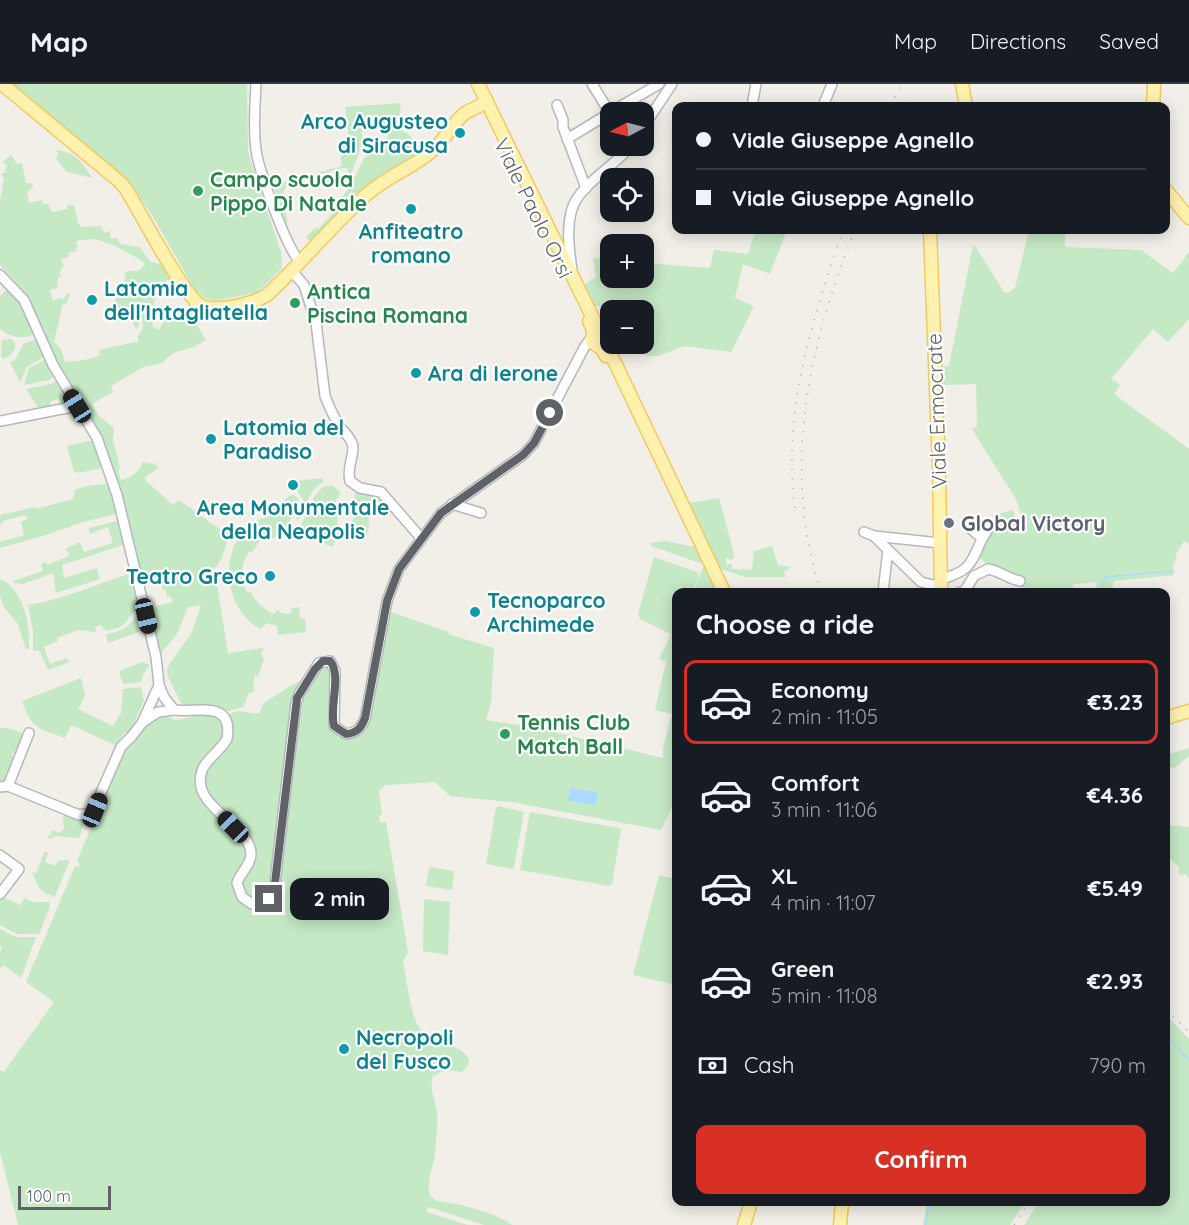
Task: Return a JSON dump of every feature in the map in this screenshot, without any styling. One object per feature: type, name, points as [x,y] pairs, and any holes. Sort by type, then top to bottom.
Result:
[{"type":"main road","points":[[2,84],[120,182],[186,290],[200,305],[213,308],[258,300],[267,295],[364,196],[428,155],[455,123],[481,106]]},
{"type":"main road","name":"Viale Paolo Orsi","points":[[473,84],[474,100],[481,106],[572,276],[597,339]]},
{"type":"main road","name":"Viale Paolo Orsi","points":[[478,84],[481,106],[597,339]]},
{"type":"main road","points":[[962,84],[965,102]]},
{"type":"main road","points":[[1154,84],[1154,102]]},
{"type":"main road","points":[[1170,195],[1189,218]]},
{"type":"main road","name":"Viale Ermocrate","points":[[930,234],[941,586]]},
{"type":"main road","points":[[597,339],[643,426],[722,588]]},
{"type":"main road","points":[[1170,717],[1189,711]]},
{"type":"main road","points":[[1170,723],[1189,717]]},
{"type":"main road","points":[[742,1225],[749,1206]]},
{"type":"main road","points":[[840,1225],[842,1206]]},
{"type":"street","points":[[256,84],[256,149],[316,323],[325,396],[329,408],[353,447],[349,465],[350,481],[360,488],[381,492],[421,538]]},
{"type":"street","points":[[592,84],[604,102]]},
{"type":"street","points":[[629,102],[658,84]]},
{"type":"street","points":[[654,111],[672,84]]},
{"type":"street","points":[[753,102],[756,84]]},
{"type":"street","points":[[825,102],[832,84]]},
{"type":"street","points":[[557,105],[586,188]]},
{"type":"street","points":[[567,139],[600,120]]},
{"type":"street","points":[[572,276],[569,250],[570,219],[577,198],[622,156]]},
{"type":"street","points":[[0,275],[24,300],[53,365],[97,438],[117,495],[156,657],[159,685],[164,697],[174,710]]},
{"type":"street","points":[[142,723],[158,712],[174,710],[205,708],[223,716],[227,724],[227,739],[204,767],[201,787],[207,800],[246,840],[250,849],[249,861],[238,878],[239,893],[245,901],[252,904],[265,902],[274,891],[299,694],[320,663],[330,661],[335,671],[334,726],[346,734],[355,732],[361,727],[365,718],[389,593],[399,569],[441,513],[523,455],[534,443],[582,353],[597,339]]},
{"type":"street","points":[[0,427],[0,420],[77,406]]},
{"type":"street","points":[[452,504],[481,513]]},
{"type":"street","points":[[940,543],[869,534],[921,582],[941,586],[963,572],[976,554],[990,524]]},
{"type":"street","points":[[971,529],[982,538]]},
{"type":"street","points":[[883,588],[888,550]]},
{"type":"street","points":[[966,588],[974,576],[988,569],[999,572],[1006,578],[1020,580]]},
{"type":"street","points":[[29,733],[2,786],[79,815],[90,814],[95,810],[121,747],[142,723],[159,685]]},
{"type":"street","points":[[0,855],[19,869],[0,894]]},
{"type":"green space","name":"Campo scuola Pippo Di Natale","points":[[12,84],[247,84],[248,150],[281,252],[281,269],[258,292],[215,301],[205,298],[195,290],[152,215],[128,181]]},
{"type":"green space","points":[[401,103],[397,125],[411,137],[417,156],[365,188],[310,242],[306,237],[316,227],[318,229],[336,210],[334,209],[352,183],[365,157],[380,146],[381,140],[387,141],[389,126],[362,123],[362,144],[351,175],[348,175],[347,167],[288,183],[281,196],[288,223],[286,223],[273,185],[342,166],[339,142],[349,140],[345,107]]},
{"type":"green space","points":[[54,150],[67,152],[77,158],[92,178],[67,172],[56,159],[58,153]]},
{"type":"green space","points":[[11,155],[17,164],[22,163],[26,183],[32,183],[33,187],[27,192],[29,203],[42,200],[44,204],[48,204],[52,212],[67,209],[67,205],[74,205],[81,227],[101,226],[104,233],[110,231],[110,238],[117,238],[120,244],[139,247],[151,262],[163,265],[172,280],[164,283],[161,281],[153,288],[155,298],[150,319],[153,322],[152,326],[159,330],[173,310],[188,324],[197,325],[206,340],[194,347],[173,353],[162,363],[143,367],[111,386],[113,392],[92,404],[99,416],[114,428],[113,440],[121,480],[135,474],[143,462],[155,464],[158,468],[145,477],[145,480],[173,505],[179,500],[224,532],[227,531],[221,559],[217,566],[208,571],[215,572],[228,653],[264,648],[261,653],[264,659],[258,677],[255,675],[253,686],[255,691],[249,693],[243,707],[228,711],[211,705],[181,703],[168,677],[167,668],[191,634],[201,605],[188,607],[178,632],[160,655],[149,608],[173,602],[171,596],[167,597],[166,590],[163,590],[160,573],[142,576],[123,497],[97,429],[55,362],[27,294],[0,265],[0,201],[4,180],[1,174],[6,172],[7,167],[2,162]],"holes":[[[95,239],[114,245],[144,262],[145,265],[138,271],[127,271],[115,304],[114,318],[117,322],[128,322],[131,319],[137,329],[138,316],[142,316],[143,329],[138,336],[138,343],[99,350],[100,355],[96,357],[65,362],[61,349],[54,342],[63,303],[66,304],[71,292],[64,299],[53,301],[50,290],[57,289],[58,277],[61,277],[60,271],[64,266],[61,260],[68,257],[69,252],[75,252],[76,242],[80,240]]]},
{"type":"green space","points":[[755,234],[785,234],[770,274],[743,264],[735,298],[754,306],[731,352],[684,346],[658,356],[646,356],[646,354],[654,354],[654,300],[600,300],[600,307],[592,305],[582,286],[596,277],[593,258],[600,259],[600,288],[654,288],[654,264],[710,268],[714,250],[748,254]]},
{"type":"green space","points":[[1028,234],[1065,234],[1065,247],[1141,250],[1173,273],[1189,252],[1189,319],[1168,342],[1153,329],[1111,379],[1120,385],[1114,394],[1189,449],[1189,541],[1188,543],[1184,541],[1175,556],[1177,558],[1173,566],[1174,575],[1114,581],[1112,588],[1096,588],[1097,582],[1073,584],[1073,588],[1022,588],[1024,580],[988,565],[978,556],[991,532],[993,515],[1013,510],[1020,534],[1025,533],[1017,501],[972,429],[977,426],[976,384],[939,385],[941,367],[949,366],[973,245],[1004,292],[1007,293],[1015,288]]},
{"type":"green space","points":[[7,289],[23,306],[35,333],[26,337],[18,337],[0,329],[0,296]]},
{"type":"green space","points":[[11,339],[15,343],[15,349],[3,359],[1,356],[2,340]]},
{"type":"green space","points":[[38,341],[45,356],[27,367],[20,382],[10,362],[16,359],[23,344]]},
{"type":"green space","points":[[46,359],[54,376],[49,380],[24,385],[29,368]]},
{"type":"green space","points":[[56,381],[70,403],[61,405],[59,399],[50,402],[51,407],[39,409],[26,389]]},
{"type":"green space","points":[[93,440],[101,468],[79,473],[74,471],[67,446]]},
{"type":"green space","points":[[323,478],[323,482],[313,491],[296,522],[303,500],[294,486],[295,481]]},
{"type":"green space","points":[[106,484],[111,492],[116,514],[0,548],[0,542],[24,535],[21,522],[28,519],[26,515],[5,520],[0,525],[0,515],[36,507],[36,509],[73,499],[75,490]]},
{"type":"green space","points":[[324,486],[333,486],[341,493],[336,500],[338,531],[333,547],[313,538],[308,530],[299,530],[315,495]]},
{"type":"green space","points":[[357,490],[380,493],[385,501],[356,510],[353,500]]},
{"type":"green space","points":[[291,495],[296,496],[300,503],[289,522],[288,534],[283,533],[260,541],[247,555],[242,572],[243,583],[248,593],[250,591],[266,610],[274,614],[275,609],[289,614],[292,608],[299,607],[300,619],[305,618],[306,632],[278,635],[277,626],[267,623],[260,629],[247,619],[238,606],[229,576],[230,560],[243,532],[257,520],[268,517],[272,510]]},
{"type":"green space","points":[[719,498],[734,554],[733,560],[726,558],[726,564],[732,564],[732,569],[738,569],[738,571],[752,570],[754,551],[772,546],[778,565],[791,567],[784,572],[786,577],[745,577],[721,569],[688,503]]},
{"type":"green space","points":[[368,511],[367,536],[347,534],[354,516]]},
{"type":"green space","points":[[117,521],[123,545],[62,565],[64,578],[97,568],[100,579],[56,593],[53,573],[23,584],[13,581],[43,571],[41,564],[46,562],[47,565],[67,557],[69,553],[65,549],[80,542],[84,552],[113,543],[108,527],[90,534],[89,528]]},
{"type":"green space","points":[[665,541],[695,547],[703,564],[651,546],[650,543]]},
{"type":"green space","points":[[654,557],[697,572],[699,576],[693,588],[672,588],[672,714],[655,710],[666,662],[659,659],[671,634],[640,619],[638,614]]},
{"type":"green space","points":[[703,567],[715,588],[695,588]]},
{"type":"green space","points":[[129,574],[138,608],[124,624],[117,628],[104,630],[101,625],[95,627],[96,632],[78,630],[57,638],[58,641],[44,647],[50,664],[67,658],[69,662],[48,670],[39,650],[33,651],[33,630],[28,605],[66,596]]},
{"type":"green space","points":[[0,579],[15,590],[24,609],[29,629],[29,648],[26,650],[18,624],[3,606]]},
{"type":"green space","points":[[388,611],[449,632],[448,634],[494,648],[491,703],[486,720],[538,728],[663,758],[663,748],[672,714],[672,807],[661,830],[511,802],[450,796],[435,782],[385,785],[379,791],[382,814],[379,816],[380,822],[386,822],[408,952],[403,961],[414,1016],[420,1029],[425,1033],[463,1052],[468,1058],[468,1065],[461,1072],[447,1070],[433,1076],[432,1090],[437,1122],[434,1159],[429,1183],[430,1194],[438,1201],[485,1212],[512,1225],[484,1225],[429,1207],[427,1212],[468,1225],[18,1225],[0,1152],[0,1070],[4,1072],[54,1002],[26,982],[75,866],[79,867],[80,864],[77,861],[124,748],[150,721],[162,714],[175,720],[204,713],[216,716],[223,724],[224,736],[196,785],[201,799],[245,844],[245,860],[234,882],[235,892],[244,904],[258,908],[266,905],[278,892],[301,699],[320,669],[327,664],[331,672],[328,720],[330,726],[338,735],[349,738],[366,730]]},
{"type":"green space","points":[[136,616],[141,618],[144,630],[108,643],[106,634],[124,629]]},
{"type":"green space","points":[[142,662],[150,665],[143,674],[141,682],[123,684],[119,671]]},
{"type":"green space","points":[[81,678],[85,696],[78,709],[113,726],[121,713],[123,689],[141,687],[144,700],[129,735],[124,732],[117,746],[71,725],[65,738],[42,729],[29,717],[22,701]]},
{"type":"green space","points":[[303,680],[293,699],[269,890],[264,896],[255,899],[245,895],[241,884],[255,853],[254,847],[248,836],[210,797],[206,784],[207,774],[230,740],[231,729],[227,715],[238,711],[259,714],[264,703]]},
{"type":"green space","points":[[0,728],[8,728],[25,734],[19,750],[11,754],[15,759],[6,782],[0,782]]},
{"type":"green space","points":[[1189,748],[1189,756],[1176,767],[1170,768],[1170,754]]},
{"type":"green space","points":[[498,806],[524,812],[512,869],[486,864]]},
{"type":"green space","points":[[530,812],[619,828],[621,830],[612,884],[609,886],[520,870]]},
{"type":"green space","points":[[65,813],[85,820],[79,838],[55,836],[49,839],[47,835],[51,836],[52,830],[59,833],[64,828]]},
{"type":"green space","points":[[1170,825],[1189,827],[1189,878],[1184,873],[1182,876],[1178,872],[1180,869],[1170,858]]},
{"type":"green space","points":[[45,851],[48,853],[45,862],[55,866],[58,861],[68,860],[69,862],[55,896],[52,897],[51,894],[47,895],[40,889],[32,872],[36,873]]},
{"type":"green space","points":[[429,867],[454,871],[452,890],[426,886]]},
{"type":"green space","points":[[659,875],[672,878],[672,984],[633,975]]},
{"type":"green space","points":[[2,897],[21,905],[24,898],[33,902],[49,902],[50,907],[39,934],[17,934],[0,925]]},
{"type":"green space","points":[[424,899],[450,902],[448,955],[423,951]]},
{"type":"green space","points":[[0,929],[16,937],[36,937],[21,978],[4,965],[0,969],[2,949]]},
{"type":"green space","points":[[1170,1019],[1189,1039],[1189,1225],[1024,1225],[1036,1206],[1170,1206]]},
{"type":"green space","points":[[926,1206],[1022,1206],[1010,1225],[923,1225]]},
{"type":"water","points":[[570,788],[598,792],[596,805],[568,801]]},
{"type":"waterway","points":[[1101,588],[1105,577],[1173,571]]},
{"type":"waterway","points":[[1170,1041],[1189,1060]]},
{"type":"waterway","points":[[926,1225],[928,1206]]},
{"type":"railway","points":[[893,102],[901,84]]},
{"type":"railway","points":[[907,102],[909,97]]},
{"type":"railway","points":[[795,508],[792,472],[796,401],[811,332],[842,234]]},
{"type":"railway","points":[[820,588],[809,546],[803,500],[802,454],[805,409],[824,318],[853,234]]},
{"type":"railway","points":[[1170,1013],[1189,1032]]},
{"type":"railway","points":[[1014,1225],[1026,1206]]},
{"type":"place","name":"Arco Augusteo di Siracusa","points":[[460,133]]},
{"type":"place","name":"Campo scuola Pippo Di Natale","points":[[198,191]]},
{"type":"place","name":"Anfiteatro romano","points":[[411,209]]},
{"type":"place","name":"Latomia dell'Intagliatella","points":[[92,300]]},
{"type":"place","name":"Antica Piscina Romana","points":[[295,303]]},
{"type":"place","name":"Ara di Ierone","points":[[416,373]]},
{"type":"place","name":"Latomia del Paradiso","points":[[211,439]]},
{"type":"place","name":"Area Monumentale della Neapolis","points":[[293,485]]},
{"type":"place","name":"Global Victory","points":[[949,523]]},
{"type":"place","name":"Teatro Greco","points":[[270,576]]},
{"type":"place","name":"Tecnoparco Archimede","points":[[475,612]]},
{"type":"place","name":"Tennis Club Match Ball","points":[[505,734]]},
{"type":"place","name":"Necropoli del Fusco","points":[[344,1049]]},
{"type":"route","points":[[269,899],[274,891],[296,703],[299,694],[320,663],[330,661],[335,671],[334,726],[346,734],[351,734],[361,727],[365,718],[387,601],[399,569],[441,513],[523,455],[534,443],[550,413]]}]
